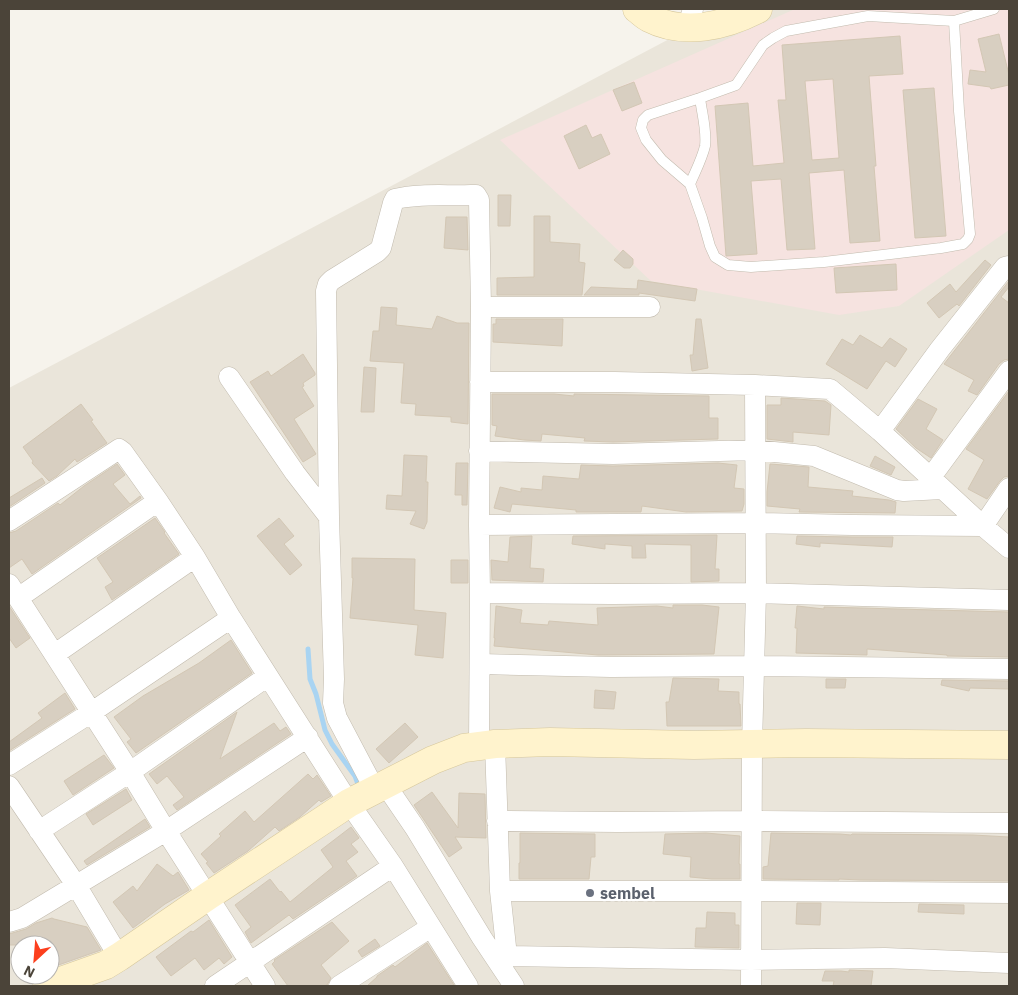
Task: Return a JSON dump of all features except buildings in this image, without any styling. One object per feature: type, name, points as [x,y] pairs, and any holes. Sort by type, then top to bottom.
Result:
[{"type":"street","points":[[636,9],[648,18],[668,24],[690,18],[706,26],[728,21],[758,9]]},
{"type":"street","points":[[514,986],[502,957],[497,821],[487,746],[480,664],[481,306],[479,200],[476,196],[430,195],[395,199],[381,248],[332,280],[328,284],[326,291],[334,703],[337,718],[380,787],[415,828],[482,938],[502,957],[751,960],[885,958],[1009,962]]},
{"type":"street","points":[[880,431],[940,350],[1005,267],[1009,266]]},
{"type":"street","points":[[481,306],[650,307]]},
{"type":"street","points":[[480,451],[612,454],[755,450],[814,456],[897,490],[904,491],[937,483],[1009,371]]},
{"type":"street","points":[[229,377],[295,473],[329,517]]},
{"type":"street","points":[[480,382],[614,382],[755,385],[830,389],[880,431],[1009,548]]},
{"type":"street","points":[[750,986],[752,745],[756,593],[755,385]]},
{"type":"street","points":[[9,521],[119,449],[123,452],[195,557],[231,618],[349,803],[393,866],[466,985]]},
{"type":"street","points":[[983,526],[1009,488]]},
{"type":"street","points":[[158,501],[13,591],[55,654],[265,986]]},
{"type":"street","points":[[479,525],[756,523],[852,526],[983,526]]},
{"type":"street","points":[[55,654],[195,557]]},
{"type":"street","points":[[480,594],[756,593],[1009,600]]},
{"type":"street","points":[[9,765],[92,712],[231,618]]},
{"type":"street","points":[[480,664],[610,667],[1009,668]]},
{"type":"street","points":[[39,831],[130,772],[268,676]]},
{"type":"street","points":[[9,922],[22,918],[166,831],[308,737]]},
{"type":"street","points":[[47,986],[106,965],[119,958],[208,896],[349,803],[449,753],[464,748],[550,742],[694,745],[806,743],[1009,745]]},
{"type":"street","points":[[9,786],[76,885],[119,958]]},
{"type":"street","points":[[497,821],[752,820],[1009,823]]},
{"type":"street","points":[[215,986],[393,866]]},
{"type":"street","points":[[500,891],[1009,893]]},
{"type":"street","points":[[339,986],[431,927]]},
{"type":"lane","points":[[954,21],[959,111],[970,234],[963,244],[824,262],[752,267],[728,264],[715,257],[690,184],[662,160],[646,140],[641,128],[643,120],[648,115],[736,85],[763,45],[786,31],[866,13],[954,21],[994,9]]},
{"type":"lane","points":[[690,184],[702,157],[705,144],[700,98]]},
{"type":"shaded area","points":[[726,9],[1009,9],[1009,986],[9,986],[9,388]]},
{"type":"shaded area","points":[[795,9],[1009,9],[1009,230],[899,306],[839,315],[651,281],[500,140]]},
{"type":"waterway","points":[[308,649],[310,679],[316,694],[325,730],[332,744],[355,776],[359,787]]},
{"type":"place","name":"sembel","points":[[590,893]]}]
